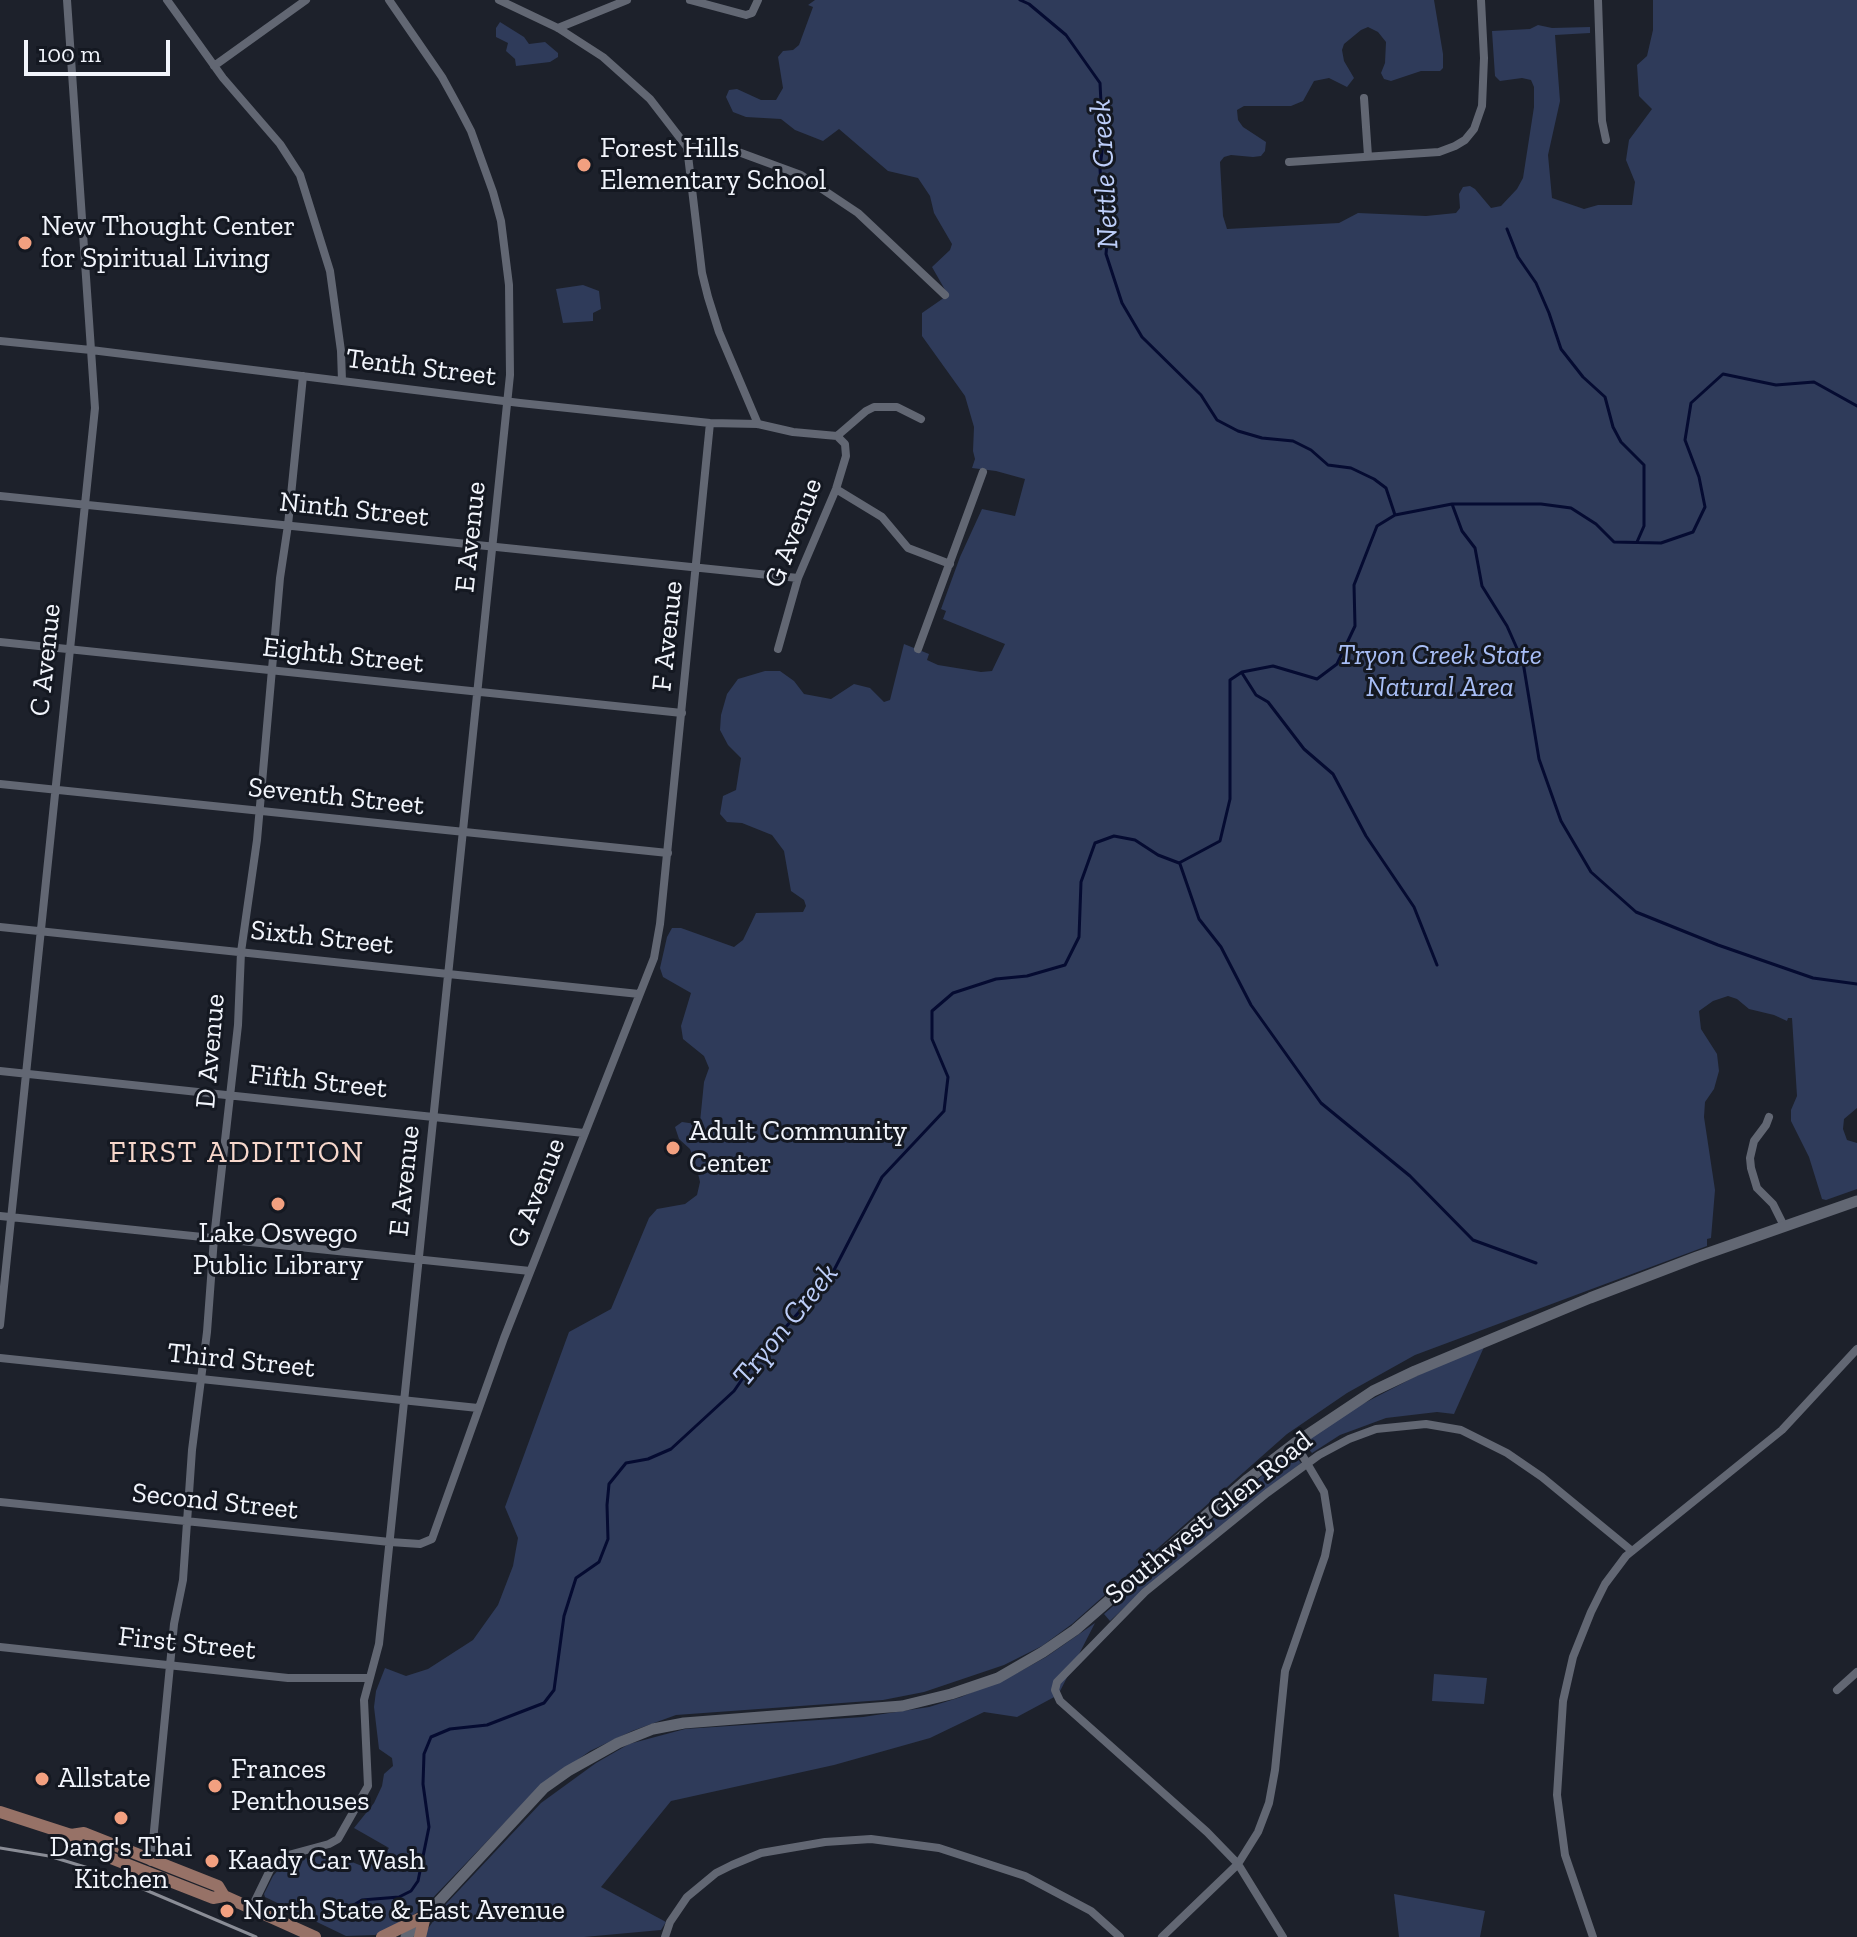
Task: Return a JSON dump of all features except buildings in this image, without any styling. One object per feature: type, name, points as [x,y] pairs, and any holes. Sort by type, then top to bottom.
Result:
[{"type":"main road","points":[[406,1937],[551,1782],[605,1749],[637,1734],[695,1721],[891,1708],[940,1697],[998,1678],[1075,1630],[1248,1479],[1364,1397],[1415,1371],[1516,1328],[1707,1253],[1857,1201]]},
{"type":"main road","points":[[0,1812],[71,1835],[84,1833],[218,1886],[224,1896]]},
{"type":"main road","points":[[71,1835],[80,1846],[213,1898],[224,1896],[315,1937]]},
{"type":"main road","points":[[382,1937],[425,1916]]},
{"type":"main road","points":[[420,1937],[425,1916]]},
{"type":"street","name":"C Avenue","points":[[0,1325],[95,408],[67,0]]},
{"type":"street","points":[[167,0],[214,66],[280,144],[300,175],[330,271],[342,381]]},
{"type":"street","points":[[214,66],[306,0]]},
{"type":"street","name":"E Avenue","points":[[252,1907],[279,1859],[335,1841],[365,1795],[368,1773],[364,1700],[379,1644],[510,375],[509,285],[501,221],[493,192],[459,108],[442,77],[389,0]]},
{"type":"street","points":[[499,0],[558,28],[603,57],[650,99],[687,147],[702,273],[708,297],[719,332],[758,424]]},
{"type":"street","points":[[558,28],[627,0]]},
{"type":"street","points":[[690,0],[746,15],[752,13],[758,0]]},
{"type":"street","points":[[1289,162],[1439,152],[1455,146],[1474,129],[1483,96],[1481,0]]},
{"type":"street","points":[[1598,0],[1602,121],[1606,140]]},
{"type":"street","points":[[1364,98],[1368,156]]},
{"type":"street","points":[[687,147],[733,150],[801,175],[858,213],[945,295]]},
{"type":"street","name":"Tenth Street","points":[[0,341],[507,401],[710,423],[758,424],[793,432],[837,436]]},
{"type":"street","name":"D Avenue","points":[[149,1873],[174,1624],[183,1580],[199,1379],[207,1332],[214,1238],[238,1025],[241,952],[303,376]]},
{"type":"street","points":[[837,436],[874,407],[897,407],[921,419]]},
{"type":"street","name":"F Avenue","points":[[668,853],[710,423]]},
{"type":"street","name":"G Avenue","points":[[778,649],[798,578],[836,489],[847,451],[837,436]]},
{"type":"street","points":[[918,649],[983,472]]},
{"type":"street","points":[[836,489],[882,517],[908,548],[950,564]]},
{"type":"street","name":"Ninth Street","points":[[0,496],[798,578]]},
{"type":"street","name":"Eighth Street","points":[[0,642],[682,713]]},
{"type":"street","name":"Seventh Street","points":[[0,784],[668,853]]},
{"type":"street","name":"G Avenue","points":[[425,1543],[433,1537],[478,1408],[656,947],[668,853]]},
{"type":"street","name":"Sixth Street","points":[[0,927],[639,994]]},
{"type":"street","name":"Fifth Street","points":[[0,1071],[584,1133]]},
{"type":"street","points":[[1769,1117],[1754,1141],[1751,1168],[1757,1188],[1773,1204],[1784,1226]]},
{"type":"street","points":[[0,1216],[530,1271]]},
{"type":"street","points":[[1593,1937],[1568,1868],[1560,1826],[1557,1780],[1561,1716],[1570,1670],[1591,1612],[1611,1574],[1632,1551],[1791,1422],[1857,1349]]},
{"type":"street","name":"Third Street","points":[[0,1358],[478,1408]]},
{"type":"street","name":"Southwest Glen Road","points":[[1238,1864],[1207,1832],[1060,1701],[1055,1690],[1057,1682],[1132,1605],[1267,1493],[1308,1463],[1349,1439],[1376,1429],[1426,1424],[1461,1430],[1507,1453],[1542,1477],[1632,1551]]},
{"type":"street","points":[[1162,1937],[1238,1864],[1258,1832],[1269,1803],[1285,1671],[1329,1539],[1327,1503],[1295,1443]]},
{"type":"street","name":"Second Street","points":[[0,1502],[425,1543]]},
{"type":"street","name":"First Street","points":[[0,1647],[288,1678],[369,1678]]},
{"type":"street","points":[[1837,1690],[1857,1672]]},
{"type":"street","points":[[665,1937],[670,1922],[687,1897],[724,1869],[761,1853],[825,1842],[871,1839],[939,1848],[1025,1876],[1082,1906],[1120,1937]]},
{"type":"street","points":[[1238,1864],[1283,1937]]},
{"type":"green space","name":"Tryon Creek State Natural Area","points":[[815,0],[1434,0],[1443,54],[1443,68],[1440,71],[1421,71],[1391,81],[1384,79],[1381,73],[1386,42],[1378,32],[1368,27],[1344,44],[1344,61],[1354,78],[1347,87],[1329,78],[1314,81],[1303,101],[1291,106],[1244,106],[1237,110],[1243,127],[1266,142],[1261,156],[1231,155],[1220,162],[1223,216],[1227,229],[1339,223],[1358,213],[1426,216],[1456,213],[1460,208],[1459,194],[1463,187],[1470,186],[1491,208],[1501,206],[1523,178],[1534,107],[1534,87],[1531,80],[1500,81],[1495,76],[1492,31],[1530,29],[1538,25],[1552,28],[1590,27],[1590,33],[1555,35],[1560,101],[1548,155],[1552,198],[1584,209],[1598,205],[1632,205],[1635,182],[1626,160],[1629,140],[1652,109],[1639,96],[1637,65],[1647,56],[1653,30],[1653,0],[1857,0],[1857,1108],[1844,1119],[1843,1129],[1847,1140],[1857,1143],[1857,1189],[1822,1199],[1809,1157],[1791,1121],[1791,1110],[1797,1096],[1792,1018],[1787,1021],[1749,1009],[1728,996],[1713,1001],[1699,1011],[1701,1029],[1717,1054],[1719,1071],[1714,1089],[1705,1102],[1704,1117],[1715,1190],[1711,1238],[1707,1239],[1707,1246],[1415,1355],[1347,1393],[1287,1434],[1072,1624],[1042,1646],[1004,1665],[924,1692],[883,1700],[676,1715],[632,1731],[590,1751],[538,1788],[424,1907],[408,1919],[375,1935],[346,1936],[264,1894],[285,1862],[332,1854],[362,1866],[380,1861],[389,1848],[354,1828],[374,1803],[384,1774],[393,1766],[392,1758],[379,1749],[374,1707],[376,1691],[385,1668],[406,1676],[428,1669],[473,1640],[498,1605],[513,1566],[518,1538],[505,1507],[569,1332],[611,1309],[649,1218],[657,1209],[685,1204],[697,1195],[700,1182],[697,1169],[690,1149],[679,1139],[675,1127],[682,1122],[700,1122],[704,1082],[709,1068],[704,1056],[683,1039],[681,1026],[691,993],[663,977],[660,968],[667,937],[672,928],[681,928],[734,947],[743,940],[756,913],[803,912],[806,906],[804,900],[791,891],[784,851],[772,835],[742,823],[727,822],[720,814],[723,796],[736,790],[741,758],[728,745],[720,730],[727,694],[738,679],[765,671],[780,671],[794,681],[804,694],[831,699],[854,684],[870,688],[884,702],[890,700],[904,644],[929,654],[927,660],[938,665],[981,672],[992,671],[1005,644],[943,619],[946,611],[941,609],[982,509],[1015,516],[1025,479],[972,468],[975,459],[974,427],[965,396],[922,336],[922,313],[948,295],[932,267],[950,250],[952,244],[934,213],[930,196],[918,178],[888,171],[839,129],[823,141],[795,130],[781,119],[746,117],[733,112],[726,97],[729,90],[737,89],[761,100],[776,100],[783,88],[778,57],[783,51],[793,50],[799,45],[813,7],[808,5]]},
{"type":"green space","points":[[500,22],[524,37],[529,44],[545,42],[558,53],[558,57],[550,62],[516,66],[515,59],[506,51],[508,43],[496,37]]},
{"type":"green space","points":[[583,285],[599,291],[601,309],[593,313],[593,321],[563,323],[556,289]]},
{"type":"green space","points":[[1484,1347],[1454,1414],[1437,1412],[1386,1418],[1340,1435],[1312,1453],[1306,1446],[1306,1441],[1349,1411],[1432,1368]]},
{"type":"green space","points":[[1287,1454],[1295,1456],[1301,1463],[1140,1593],[1110,1621],[1104,1614]]},
{"type":"green space","points":[[1095,1623],[1058,1695],[1017,1717],[984,1712],[930,1738],[834,1765],[671,1801],[601,1887],[666,1922],[661,1930],[584,1937],[422,1937],[444,1906],[541,1803],[596,1763],[629,1744],[685,1729],[863,1717],[929,1707],[1019,1672]]},
{"type":"green space","points":[[1434,1674],[1487,1678],[1484,1704],[1432,1701]]},
{"type":"green space","points":[[1394,1894],[1485,1911],[1480,1937],[1399,1937]]},
{"type":"waterway","name":"Nettle Creek","points":[[1020,0],[1066,35],[1100,83],[1103,143],[1100,168],[1102,204],[1108,232],[1106,254],[1122,303],[1142,337],[1201,395],[1217,420],[1238,431],[1262,438],[1293,441],[1311,450],[1328,465],[1351,468],[1374,479],[1386,488],[1395,515]]},
{"type":"waterway","points":[[1507,229],[1518,257],[1536,283],[1561,349],[1583,377],[1605,397],[1613,427],[1621,442],[1644,465],[1644,526],[1637,542]]},
{"type":"waterway","name":"Tryon Creek","points":[[329,1920],[362,1900],[399,1897],[411,1891],[418,1881],[429,1827],[423,1784],[424,1754],[431,1737],[450,1729],[487,1725],[544,1703],[554,1690],[564,1616],[576,1578],[599,1562],[608,1539],[609,1484],[626,1463],[648,1459],[671,1449],[734,1391],[752,1365],[831,1276],[882,1177],[944,1111],[948,1077],[932,1039],[932,1011],[953,993],[996,979],[1027,976],[1065,965],[1079,937],[1081,882],[1095,843],[1114,836],[1135,840],[1158,855],[1179,863],[1220,841],[1230,799],[1230,680],[1242,672],[1273,666],[1317,679],[1337,664],[1355,626],[1354,585],[1377,526],[1395,515],[1452,504],[1541,504],[1571,508],[1596,524],[1614,542],[1661,543],[1693,532],[1705,507],[1699,477],[1685,440],[1691,403],[1723,374],[1776,385],[1814,382],[1857,406]]},
{"type":"waterway","points":[[1452,504],[1462,531],[1475,548],[1482,586],[1507,626],[1523,662],[1539,759],[1561,821],[1591,872],[1636,912],[1813,978],[1857,984]]},
{"type":"waterway","points":[[1242,673],[1256,695],[1268,702],[1304,749],[1333,774],[1366,836],[1414,907],[1437,965]]},
{"type":"waterway","points":[[1180,864],[1199,919],[1221,947],[1251,1005],[1321,1103],[1410,1176],[1473,1240],[1536,1263]]},
{"type":"railway","points":[[0,1848],[49,1856],[108,1874],[256,1937]]},
{"type":"place","name":"Forest Hills Elementary School","points":[[584,165]]},
{"type":"place","name":"New Thought Center for Spiritual Living","points":[[25,243]]},
{"type":"place","name":"Adult Community Center","points":[[673,1148]]},
{"type":"place","name":"Lake Oswego Public Library","points":[[278,1204]]},
{"type":"place","name":"Allstate","points":[[42,1779]]},
{"type":"place","name":"Frances Penthouses","points":[[215,1786]]},
{"type":"place","name":"Dang's Thai Kitchen","points":[[121,1818]]},
{"type":"place","name":"Kaady Car Wash","points":[[212,1861]]},
{"type":"place","name":"North State & East Avenue","points":[[227,1911]]},
{"type":"district","name":"FIRST ADDITION","points":[[237,1153]]}]
